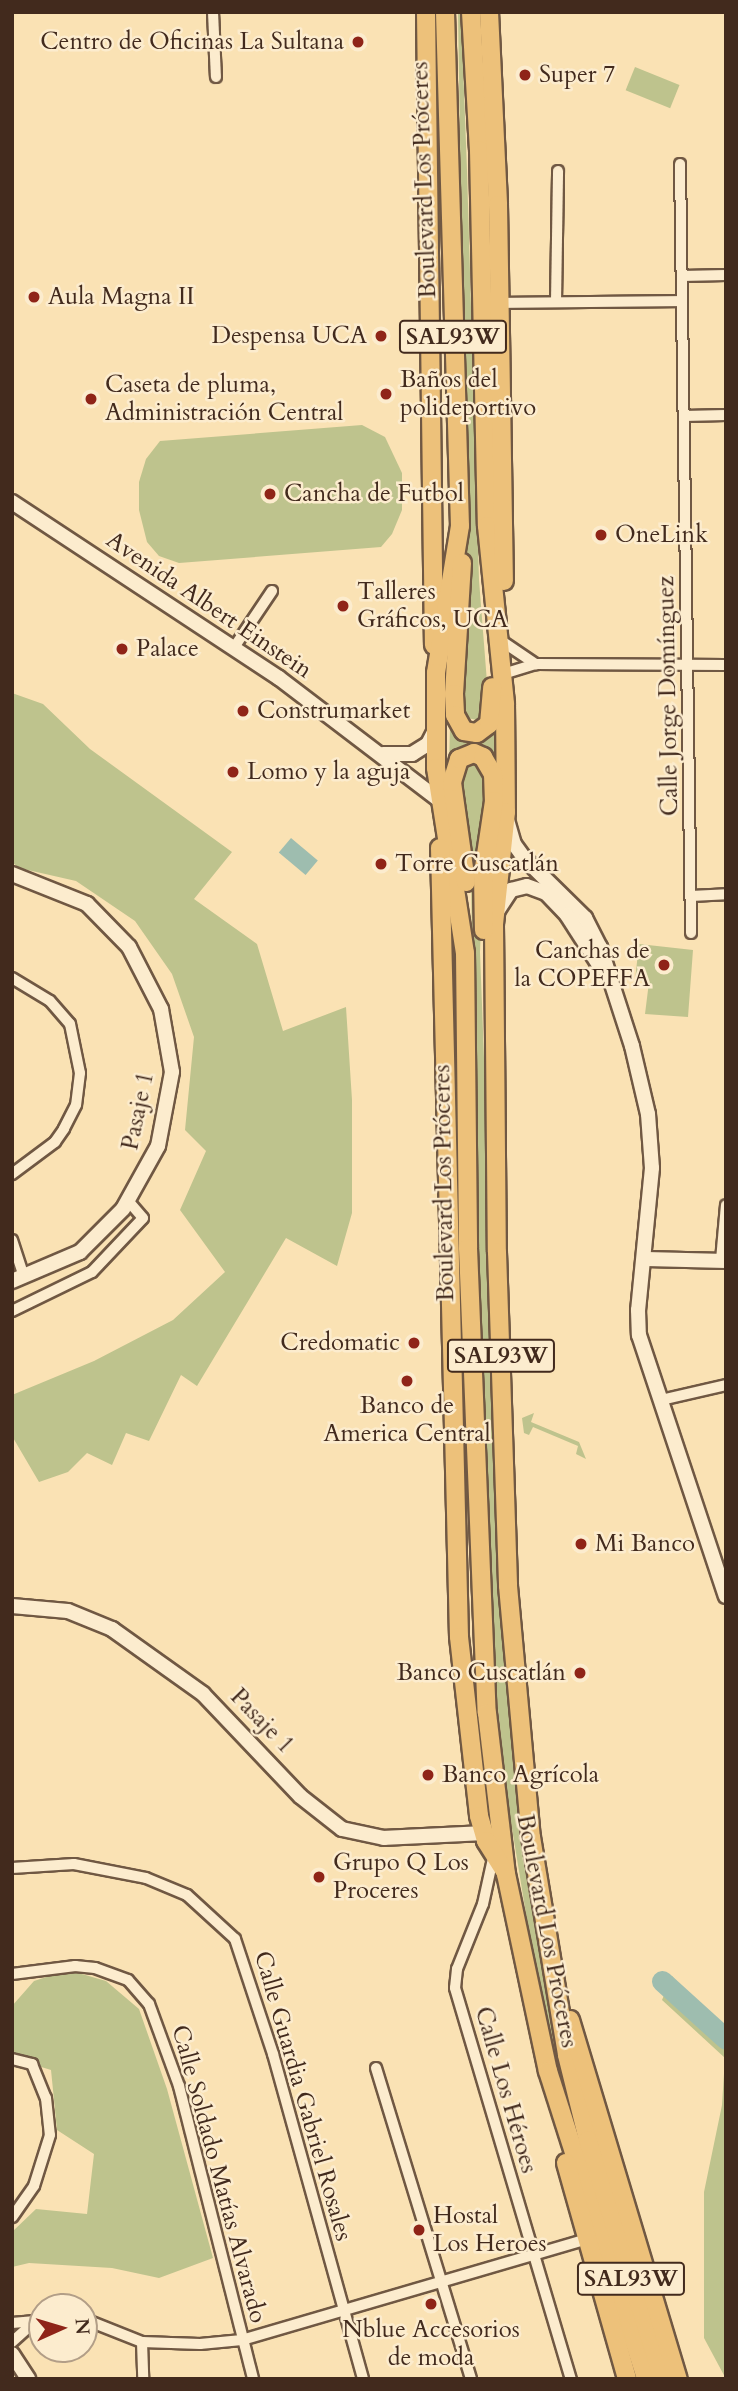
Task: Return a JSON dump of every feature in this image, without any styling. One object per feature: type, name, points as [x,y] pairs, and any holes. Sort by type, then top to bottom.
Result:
[{"type":"highway","name":"Boulevard Los Próceres","points":[[444,12],[460,526],[436,673],[436,727],[438,799],[456,879],[465,953],[467,1182],[485,1667],[506,1874],[548,2071],[646,2379]]},
{"type":"highway","name":"Boulevard Los Próceres","points":[[471,12],[479,150],[487,526],[503,672],[506,813],[494,925],[506,1555],[542,1917],[608,2176]]},
{"type":"highway","points":[[479,150],[489,12]]},
{"type":"highway","points":[[489,12],[498,303],[503,672]]},
{"type":"highway","points":[[427,17],[447,148]]},
{"type":"highway","points":[[427,17],[436,673]]},
{"type":"highway","points":[[460,526],[463,586],[455,715],[464,732],[477,733],[489,724],[493,703],[484,594],[487,526]]},
{"type":"highway","points":[[465,953],[467,892],[452,782],[459,759],[474,753],[483,757],[493,774],[482,899],[495,1034]]},
{"type":"highway","points":[[438,799],[446,1220],[459,1637],[483,1833],[506,1874]]},
{"type":"highway","points":[[446,1220],[467,1182]]},
{"type":"highway","points":[[548,2071],[554,2115],[585,2240],[627,2379]]},
{"type":"highway","points":[[608,2176],[678,2379]]},
{"type":"highway","name":"SAL93W","points":[[608,2176],[663,2379]]},
{"type":"street","points":[[213,12],[216,77]]},
{"type":"street","name":"Calle Jorge Domínguez","points":[[680,164],[691,933]]},
{"type":"street","points":[[556,302],[558,171]]},
{"type":"street","points":[[681,276],[726,275]]},
{"type":"street","points":[[498,303],[682,301]]},
{"type":"street","points":[[684,416],[726,415]]},
{"type":"street","name":"Avenida Albert Einstein","points":[[12,502],[323,710],[438,799]]},
{"type":"street","points":[[233,649],[272,591]]},
{"type":"street","points":[[503,642],[536,664]]},
{"type":"street","points":[[503,672],[536,664],[726,665]]},
{"type":"street","points":[[375,752],[412,754],[428,744],[436,727]]},
{"type":"street","points":[[506,813],[514,844],[584,918],[616,994],[650,1134],[646,1259],[638,1310],[639,1335],[726,1596]]},
{"type":"street","name":"Pasaje 1","points":[[12,874],[60,890],[95,911],[137,958],[161,1009],[171,1060],[168,1103],[158,1146],[128,1202],[80,1252],[18,1279]]},
{"type":"street","points":[[494,925],[498,906],[511,890],[527,886],[546,893],[567,915],[616,994]]},
{"type":"street","points":[[691,896],[726,894]]},
{"type":"street","points":[[12,978],[50,1001],[70,1024],[80,1073],[76,1105],[64,1129],[55,1142],[12,1174]]},
{"type":"street","points":[[12,1311],[92,1272],[143,1218],[128,1202]]},
{"type":"street","points":[[646,1259],[723,1261],[726,1205]]},
{"type":"street","points":[[12,1240],[18,1279]]},
{"type":"street","points":[[661,1400],[726,1385]]},
{"type":"street","name":"Pasaje 1","points":[[12,1606],[68,1611],[112,1629],[203,1694],[300,1796],[342,1829],[405,1839],[483,1833]]},
{"type":"street","name":"Calle Los Héroes","points":[[494,1854],[483,1904],[457,1969],[455,1988],[571,2379]]},
{"type":"street","name":"Calle Guardia Gabriel Rosales","points":[[12,1868],[74,1864],[146,1878],[194,1900],[235,1939],[272,2054],[363,2379]]},
{"type":"street","name":"Calle Soldado Matías Alvarado","points":[[12,1974],[75,1966],[95,1968],[128,1980],[149,2004],[178,2086],[253,2379]]},
{"type":"street","points":[[12,2059],[32,2064],[46,2098],[50,2135],[34,2186],[12,2217]]},
{"type":"street","points":[[376,2068],[471,2379]]},
{"type":"street","points":[[98,2325],[142,2342],[200,2344],[242,2340],[585,2240]]},
{"type":"street","points":[[12,2342],[28,2329]]},
{"type":"street","points":[[142,2342],[143,2379]]},
{"type":"street","points":[[12,2354],[28,2379]]},
{"type":"street","points":[[12,2372],[17,2379]]},
{"type":"green space","points":[[458,12],[461,12],[467,170],[479,580],[488,695],[478,720],[466,718],[460,702],[467,585]]},
{"type":"green space","points":[[635,67],[680,85],[670,108],[626,90]]},
{"type":"green space","name":"Cancha de Futbol","points":[[362,425],[385,437],[402,473],[402,510],[392,534],[381,547],[179,563],[159,556],[147,542],[139,510],[139,482],[146,459],[160,441]]},
{"type":"green space","points":[[12,693],[43,704],[90,749],[232,852],[194,899],[257,944],[283,1031],[346,1007],[352,1100],[352,1213],[337,1266],[286,1238],[197,1386],[181,1375],[149,1441],[126,1433],[112,1465],[87,1453],[68,1472],[39,1482],[12,1436],[12,1395],[94,1361],[173,1320],[225,1272],[180,1210],[206,1151],[185,1130],[194,1037],[172,974],[135,921],[76,881],[19,868],[12,862]]},
{"type":"green space","points":[[498,723],[498,765],[484,748],[449,764],[450,727],[465,740],[480,741]]},
{"type":"green space","points":[[470,765],[479,765],[487,775],[480,952],[508,1691],[518,1783],[574,2123],[556,2068],[528,1926],[508,1804],[493,1661],[481,1379],[471,886],[460,815],[461,771]]},
{"type":"green space","points":[[639,944],[693,950],[688,1017],[645,1014],[649,982],[635,980]]},
{"type":"green space","points":[[534,1413],[531,1422],[579,1442],[586,1459],[576,1454],[578,1446],[533,1427],[529,1435],[524,1433],[522,1418]]},
{"type":"green space","points":[[68,1970],[106,1981],[139,2009],[167,2089],[213,2258],[159,2278],[112,2268],[29,2263],[12,2267],[12,2232],[36,2209],[87,2214],[94,2154],[57,2130],[51,2070],[12,2058],[12,2006],[34,1981]]},
{"type":"green space","points":[[672,1976],[710,2019],[726,2025],[726,2379],[704,2338],[704,2192],[722,2105],[725,2058],[662,2000]]},
{"type":"shaded area","points":[[291,838],[318,860],[306,875],[279,853]]},
{"type":"waterway","points":[[662,1981],[726,2039]]},
{"type":"place","name":"Centro de Oficinas La Sultana","points":[[358,42]]},
{"type":"place","name":"Super 7","points":[[525,75]]},
{"type":"place","name":"Aula Magna II","points":[[34,297]]},
{"type":"place","name":"Despensa UCA","points":[[381,336]]},
{"type":"place","name":"Baños del polideportivo","points":[[386,394]]},
{"type":"place","name":"Caseta de pluma, Administración Central","points":[[91,399]]},
{"type":"place","name":"Cancha de Futbol","points":[[270,494]]},
{"type":"place","name":"OneLink","points":[[601,535]]},
{"type":"place","name":"Talleres Gráficos, UCA","points":[[343,606]]},
{"type":"place","name":"Palace","points":[[122,649]]},
{"type":"place","name":"Construmarket","points":[[243,711]]},
{"type":"place","name":"Lomo y la aguja","points":[[233,772]]},
{"type":"place","name":"Torre Cuscatlán","points":[[381,864]]},
{"type":"place","name":"Canchas de la COPEFFA","points":[[664,965]]},
{"type":"place","name":"Credomatic","points":[[414,1343]]},
{"type":"place","name":"Banco de America Central","points":[[407,1381]]},
{"type":"place","name":"Mi Banco","points":[[581,1544]]},
{"type":"place","name":"Banco Cuscatlán","points":[[580,1673]]},
{"type":"place","name":"Banco Agrícola","points":[[428,1775]]},
{"type":"place","name":"Grupo Q Los Proceres","points":[[319,1877]]},
{"type":"place","name":"Hostal Los Heroes","points":[[419,2230]]},
{"type":"place","name":"Nblue Accesorios de moda","points":[[431,2304]]}]
